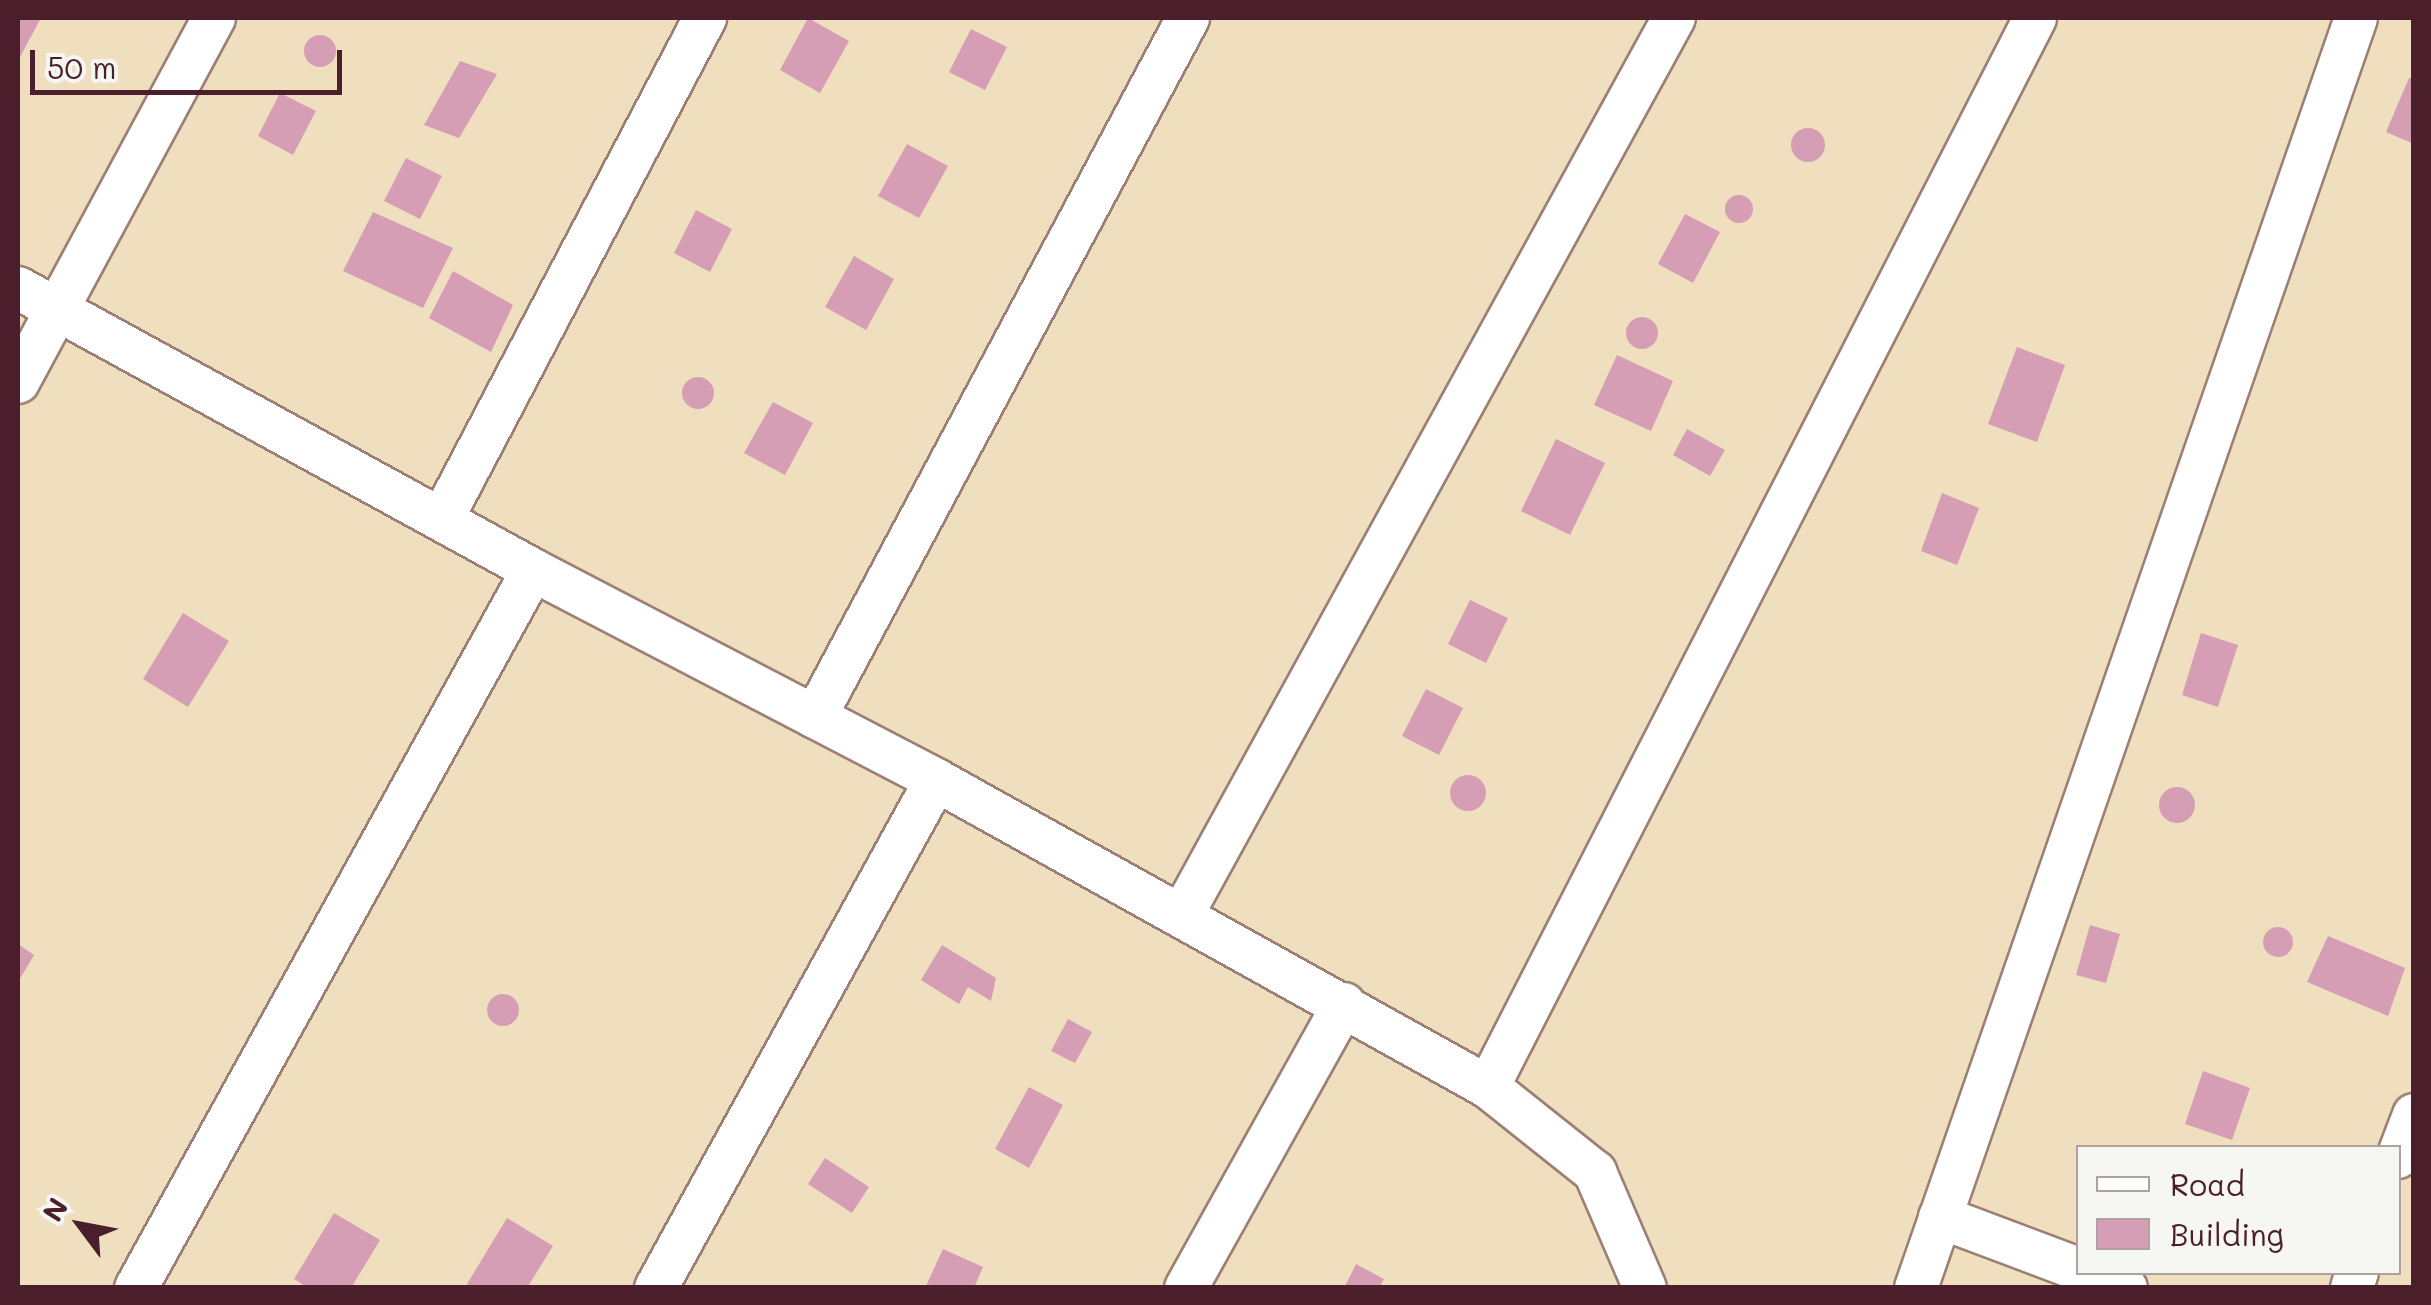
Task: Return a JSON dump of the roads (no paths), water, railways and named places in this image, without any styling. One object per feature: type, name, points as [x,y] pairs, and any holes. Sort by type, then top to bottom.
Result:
[{"type":"street","points":[[18,382],[214,18]]},
{"type":"street","points":[[442,519],[706,18]]},
{"type":"street","points":[[816,717],[1188,18]]},
{"type":"street","points":[[1182,915],[1674,18]]},
{"type":"street","points":[[1488,1087],[2034,18]]},
{"type":"street","points":[[1916,1288],[2356,18]]},
{"type":"street","points":[[18,288],[533,570],[936,780],[1488,1087],[1595,1172],[1640,1284]]},
{"type":"street","points":[[136,1288],[533,570]]},
{"type":"street","points":[[656,1288],[936,780]]},
{"type":"street","points":[[1186,1288],[1344,1004]]},
{"type":"street","points":[[2401,1149],[2414,1115]]},
{"type":"street","points":[[1940,1217],[2076,1269]]},
{"type":"street","points":[[2094,1275],[2126,1288]]}]
